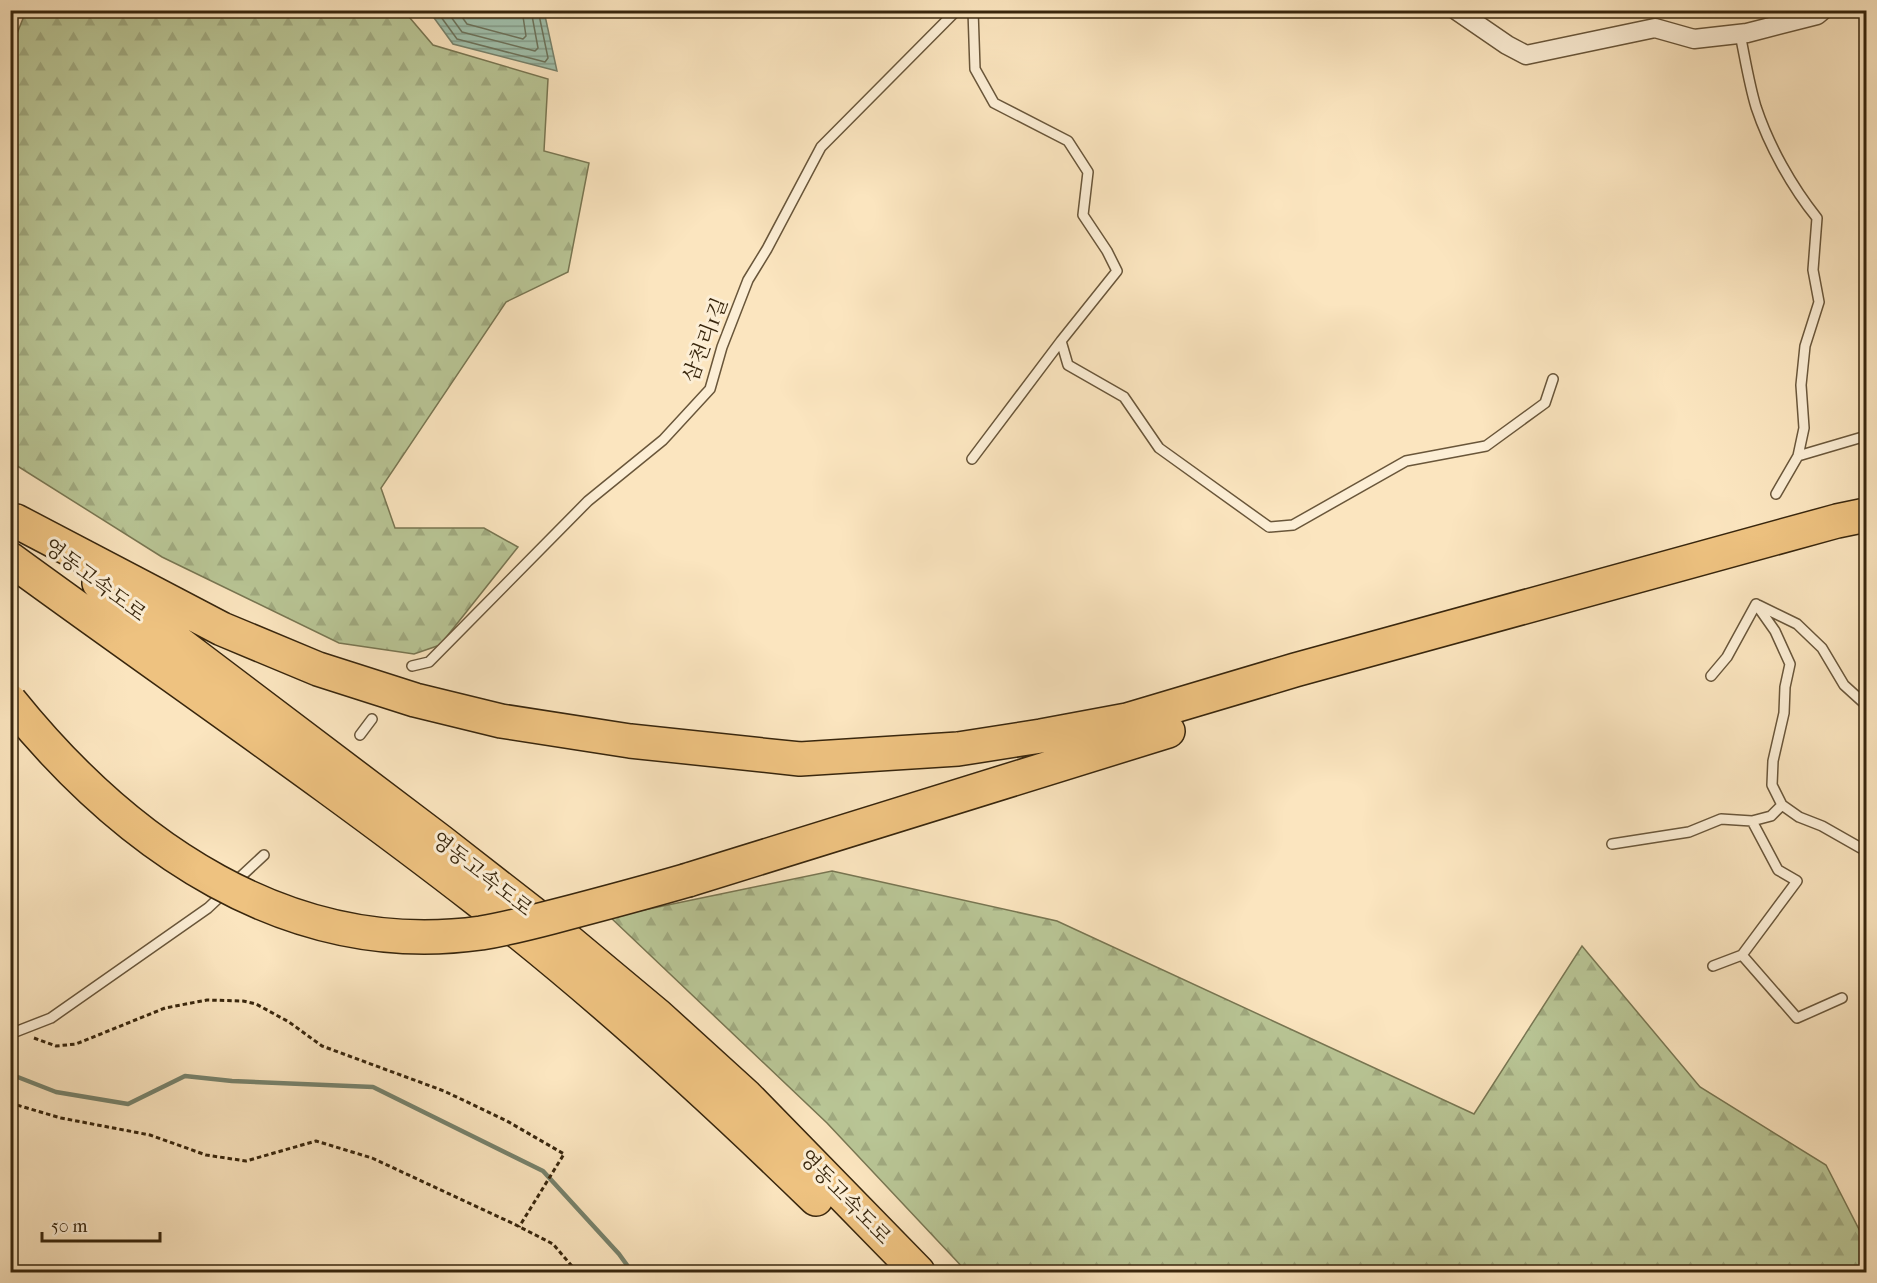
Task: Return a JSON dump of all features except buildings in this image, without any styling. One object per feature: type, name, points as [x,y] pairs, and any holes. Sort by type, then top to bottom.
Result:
[{"type":"highway","points":[[13,519],[222,629],[318,669],[415,700],[501,721],[630,741],[800,759],[958,749],[1127,720],[1295,670],[1837,521],[1866,515]]},
{"type":"highway","name":"영동고속도로","points":[[13,519],[440,841],[567,940],[658,1016],[746,1096],[918,1272]]},
{"type":"highway","points":[[10,702],[83,783],[138,831],[170,855],[245,896],[274,908],[338,927],[398,936],[427,937],[480,933],[502,930],[688,880],[1301,690],[1709,571],[1866,531]]},
{"type":"highway","name":"영동고속도로","points":[[10,559],[364,813],[481,902],[615,1011],[816,1198],[887,1272]]},
{"type":"street","points":[[1456,10],[1507,45],[1526,55],[1655,28],[1694,39],[1740,34],[1817,15],[1823,10]]},
{"type":"lane","name":"삼천리1길","points":[[412,666],[429,662],[588,501],[663,440],[710,389],[722,347],[748,280],[821,147],[957,10]]},
{"type":"lane","points":[[972,459],[1116,271],[1107,251],[1083,215],[1088,172],[1068,141],[994,103],[975,69],[973,10]]},
{"type":"lane","points":[[1740,34],[1756,107],[1775,151],[1805,203],[1818,218],[1813,270],[1819,302],[1804,345],[1801,385],[1804,428],[1798,456],[1776,494]]},
{"type":"lane","points":[[1061,341],[1068,365],[1124,397],[1159,448],[1269,527],[1293,525],[1406,461],[1486,446],[1545,403],[1552,379]]},
{"type":"lane","points":[[1798,456],[1866,436]]},
{"type":"lane","points":[[1711,676],[1727,657],[1756,604]]},
{"type":"lane","points":[[1756,604],[1797,624],[1822,648],[1845,685],[1866,705]]},
{"type":"lane","points":[[1756,604],[1775,631],[1790,664],[1785,687],[1784,713],[1773,761],[1772,785],[1782,805],[1799,817],[1822,826],[1866,851]]},
{"type":"lane","points":[[360,735],[372,719]]},
{"type":"lane","points":[[1612,844],[1689,832],[1722,819],[1752,821],[1771,816],[1782,805]]},
{"type":"lane","points":[[1713,966],[1742,955],[1797,881],[1778,870],[1752,821]]},
{"type":"lane","points":[[13,1033],[51,1018],[208,908],[264,855]]},
{"type":"lane","points":[[1742,955],[1797,1018],[1842,998]]},
{"type":"path","points":[[13,1033],[56,1046],[76,1044],[165,1008],[207,999],[256,1004],[289,1022],[322,1046],[444,1091],[507,1121],[564,1154],[519,1227]]},
{"type":"path","points":[[10,1103],[62,1118],[150,1136],[206,1155],[246,1161],[316,1141],[372,1158],[553,1244],[577,1272]]},
{"type":"green space","points":[[26,11],[404,11],[433,45],[548,79],[544,151],[589,163],[568,272],[506,302],[381,488],[395,528],[484,528],[518,547],[440,645],[414,654],[339,643],[162,557],[11,462],[10,51]]},
{"type":"green space","points":[[832,871],[1057,921],[1474,1114],[1582,946],[1700,1087],[1826,1165],[1866,1243],[1866,1272],[967,1272],[827,1123],[610,917]]},
{"type":"water","points":[[429,11],[544,11],[557,71],[453,44]]},
{"type":"waterway","points":[[10,1074],[56,1092],[128,1104],[185,1076],[232,1081],[373,1087],[543,1171],[619,1254],[632,1272]]}]
